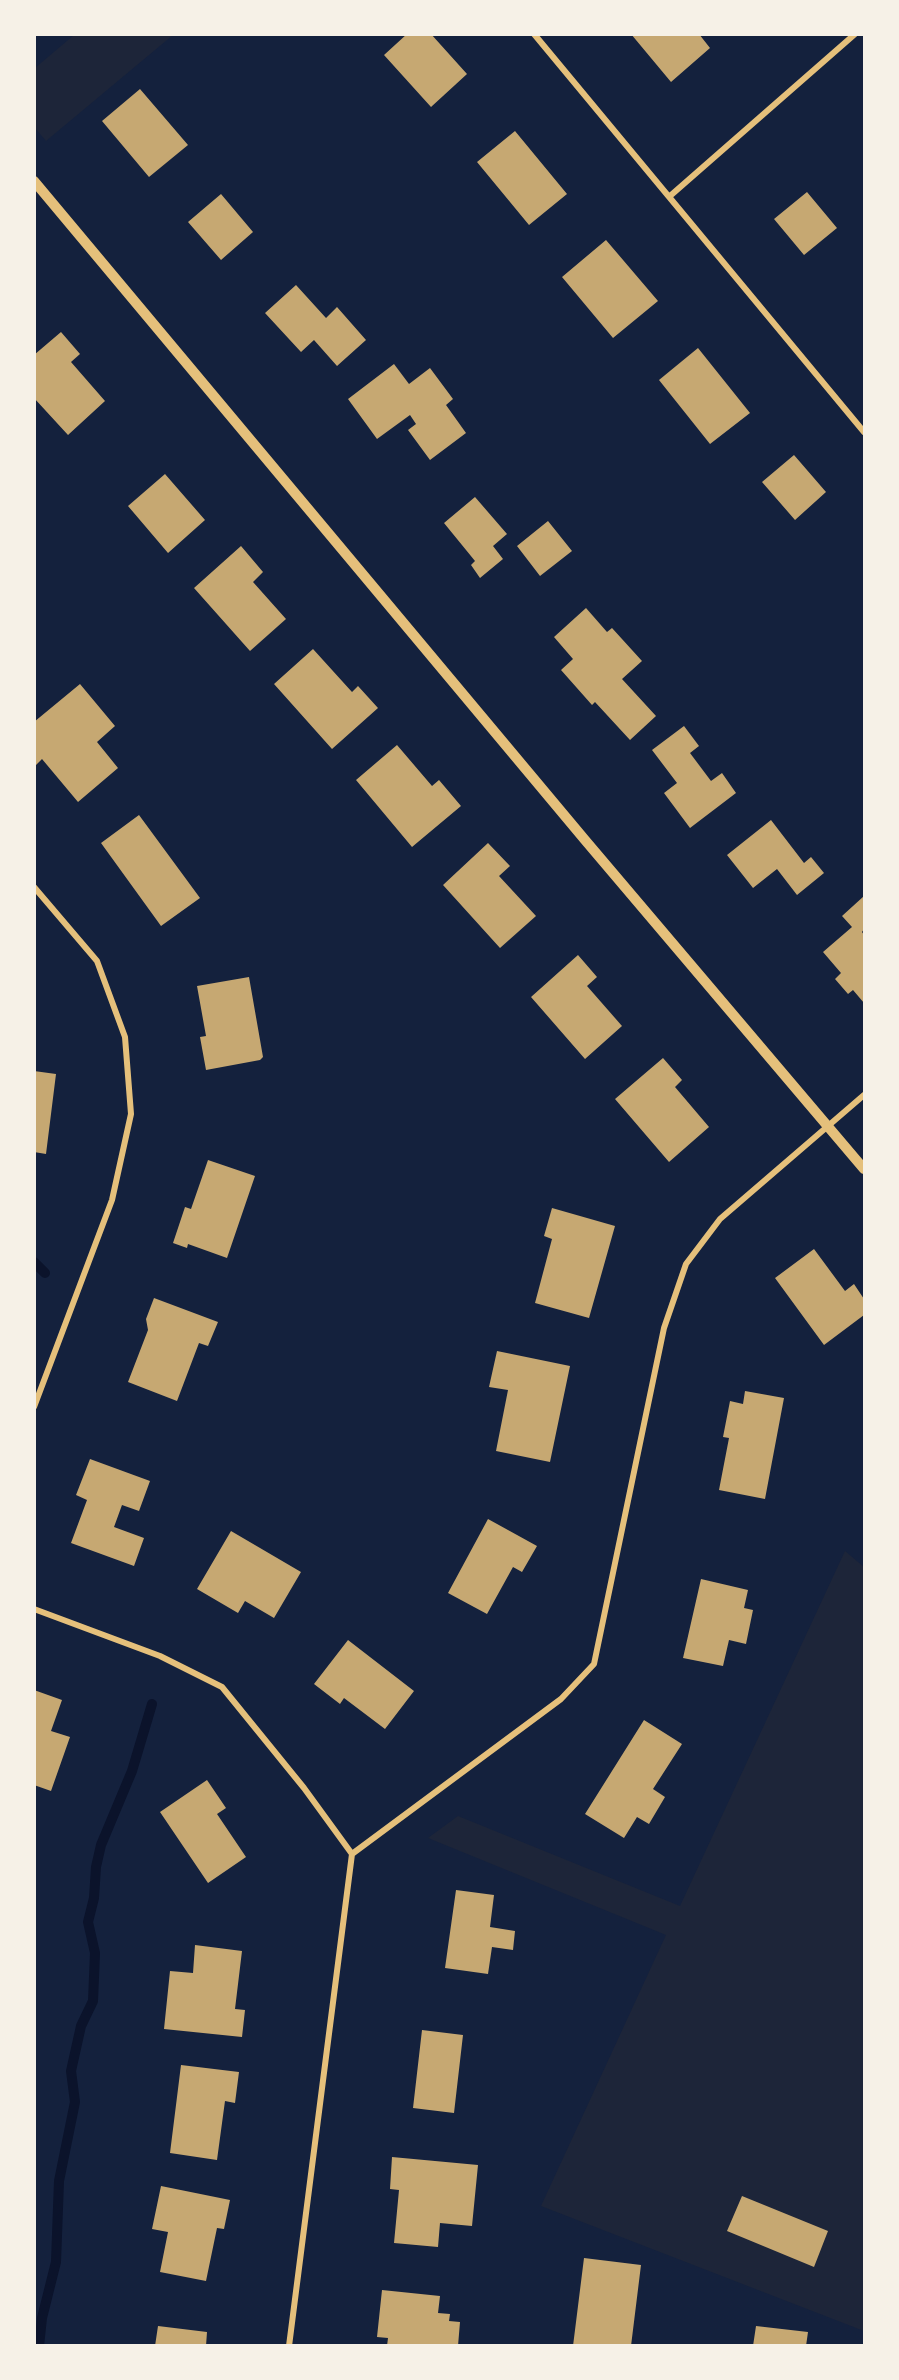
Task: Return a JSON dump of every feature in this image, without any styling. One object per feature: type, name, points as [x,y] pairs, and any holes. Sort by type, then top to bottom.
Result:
[{"type":"street","points":[[534,34],[864,432]]},
{"type":"street","points":[[669,196],[855,34]]},
{"type":"street","points":[[34,181],[585,840],[864,1169]]},
{"type":"street","points":[[34,887],[97,962],[125,1037],[131,1114],[112,1200],[34,1407]]},
{"type":"street","points":[[352,1854],[561,1699],[594,1664],[664,1328],[686,1264],[720,1219],[864,1095]]},
{"type":"street","points":[[34,1609],[160,1656],[222,1687],[304,1788],[352,1854],[289,2346]]},
{"type":"shaded area","points":[[74,35],[173,35],[46,141],[35,128],[35,68]]},
{"type":"shaded area","points":[[845,1551],[864,1567],[864,2331],[541,2206],[666,1935],[428,1838],[458,1816],[680,1906]]},
{"type":"building","points":[[407,34],[431,34],[467,74],[431,107],[384,55]]},
{"type":"building","points":[[631,34],[699,34],[710,48],[671,82]]},
{"type":"building","points":[[140,89],[188,145],[149,177],[102,121]]},
{"type":"building","points":[[515,131],[567,194],[529,225],[477,162]]},
{"type":"building","points":[[807,192],[837,228],[804,255],[774,219]]},
{"type":"building","points":[[221,194],[253,232],[221,260],[188,222]]},
{"type":"building","points":[[606,240],[658,301],[613,338],[562,277]]},
{"type":"building","points":[[296,285],[326,318],[337,307],[366,340],[337,366],[314,340],[301,352],[265,313]]},
{"type":"building","points":[[61,332],[80,354],[71,362],[105,401],[68,435],[34,398],[34,355]]},
{"type":"building","points":[[698,348],[750,413],[710,444],[659,380]]},
{"type":"building","points":[[394,364],[409,384],[430,368],[453,399],[446,405],[466,433],[430,460],[408,430],[416,424],[410,415],[377,439],[348,399]]},
{"type":"building","points":[[794,455],[826,492],[795,520],[762,482]]},
{"type":"building","points":[[165,474],[205,520],[168,553],[128,506]]},
{"type":"building","points":[[475,497],[507,534],[493,546],[503,559],[480,578],[471,565],[475,561],[444,523]]},
{"type":"building","points":[[548,521],[572,551],[540,576],[517,546]]},
{"type":"building","points":[[241,546],[263,572],[253,582],[286,619],[250,651],[194,588]]},
{"type":"building","points":[[586,608],[607,632],[612,628],[642,661],[622,679],[656,716],[630,740],[595,702],[592,705],[561,670],[573,659],[554,637]]},
{"type":"building","points":[[313,649],[352,692],[358,686],[378,708],[332,749],[274,684]]},
{"type":"building","points":[[80,684],[115,726],[97,742],[118,768],[78,802],[42,759],[36,765],[34,763],[34,722]]},
{"type":"building","points":[[684,726],[699,746],[690,753],[711,781],[722,773],[736,793],[690,828],[664,793],[677,783],[652,750]]},
{"type":"building","points":[[397,745],[432,786],[439,780],[461,806],[412,847],[356,780]]},
{"type":"building","points":[[139,815],[200,898],[161,926],[101,843]]},
{"type":"building","points":[[771,820],[804,863],[811,857],[824,873],[797,895],[777,869],[753,888],[727,855]]},
{"type":"building","points":[[488,843],[510,866],[499,876],[536,916],[500,948],[443,885]]},
{"type":"building","points":[[864,896],[864,929],[862,932],[864,935],[864,1003],[853,990],[848,994],[835,979],[841,973],[823,952],[852,927],[842,916]]},
{"type":"building","points":[[578,955],[597,977],[587,986],[622,1026],[585,1059],[531,997]]},
{"type":"building","points":[[249,977],[263,1057],[260,1060],[206,1070],[200,1037],[206,1036],[197,986]]},
{"type":"building","points":[[663,1058],[682,1080],[675,1087],[709,1127],[669,1162],[615,1099]]},
{"type":"building","points":[[34,1071],[56,1074],[46,1154],[34,1152]]},
{"type":"building","points":[[208,1160],[255,1176],[227,1258],[188,1244],[187,1248],[173,1243],[185,1207],[191,1209]]},
{"type":"building","points":[[552,1208],[615,1226],[589,1318],[535,1303],[552,1239],[544,1236]]},
{"type":"building","points":[[814,1249],[845,1291],[854,1284],[864,1299],[864,1315],[824,1345],[775,1278]]},
{"type":"building","points":[[154,1298],[218,1322],[208,1346],[199,1343],[177,1401],[128,1382],[148,1330],[146,1319]]},
{"type":"building","points":[[497,1351],[570,1366],[550,1462],[496,1451],[508,1390],[489,1387]]},
{"type":"building","points":[[745,1391],[784,1398],[765,1499],[719,1490],[729,1438],[723,1437],[730,1401],[743,1404]]},
{"type":"building","points":[[90,1459],[150,1481],[139,1511],[122,1505],[114,1527],[144,1538],[134,1566],[71,1543],[87,1500],[76,1495]]},
{"type":"building","points":[[488,1519],[537,1546],[522,1572],[513,1567],[487,1614],[448,1593]]},
{"type":"building","points":[[231,1531],[301,1572],[274,1618],[245,1601],[238,1613],[197,1589]]},
{"type":"building","points":[[701,1579],[748,1590],[744,1608],[753,1610],[746,1644],[729,1640],[723,1666],[683,1658]]},
{"type":"building","points":[[348,1640],[414,1691],[385,1729],[344,1698],[340,1704],[314,1684]]},
{"type":"building","points":[[34,1690],[62,1700],[51,1731],[70,1737],[51,1791],[34,1785]]},
{"type":"building","points":[[644,1720],[682,1744],[653,1789],[665,1797],[649,1824],[637,1817],[624,1838],[585,1814]]},
{"type":"building","points":[[207,1780],[226,1808],[217,1814],[246,1857],[208,1883],[160,1812]]},
{"type":"building","points":[[456,1890],[494,1895],[490,1927],[515,1931],[513,1950],[492,1947],[488,1974],[445,1968]]},
{"type":"building","points":[[195,1945],[242,1951],[235,2009],[245,2010],[242,2037],[164,2029],[170,1971],[193,1973]]},
{"type":"building","points":[[422,2030],[463,2035],[454,2113],[413,2108]]},
{"type":"building","points":[[181,2065],[239,2072],[235,2103],[225,2101],[217,2160],[170,2153]]},
{"type":"building","points":[[392,2157],[478,2165],[472,2226],[440,2223],[438,2247],[394,2243],[399,2190],[390,2189]]},
{"type":"building","points":[[161,2186],[230,2200],[224,2229],[217,2228],[206,2281],[160,2272],[168,2232],[152,2229]]},
{"type":"building","points":[[742,2196],[828,2231],[814,2267],[727,2231]]},
{"type":"building","points":[[584,2258],[641,2265],[631,2346],[573,2346]]},
{"type":"building","points":[[382,2290],[440,2296],[438,2313],[450,2314],[449,2321],[460,2322],[458,2346],[387,2346],[388,2338],[377,2337]]},
{"type":"building","points":[[158,2326],[207,2332],[206,2346],[155,2346]]},
{"type":"building","points":[[756,2326],[808,2332],[806,2346],[753,2346]]},
{"type":"waterway","points":[[34,1262],[45,1273]]},
{"type":"waterway","points":[[39,2346],[42,2318],[56,2262],[59,2181],[75,2102],[71,2071],[81,2026],[93,2001],[95,1953],[88,1922],[94,1898],[96,1867],[101,1845],[132,1771],[152,1704]]}]
